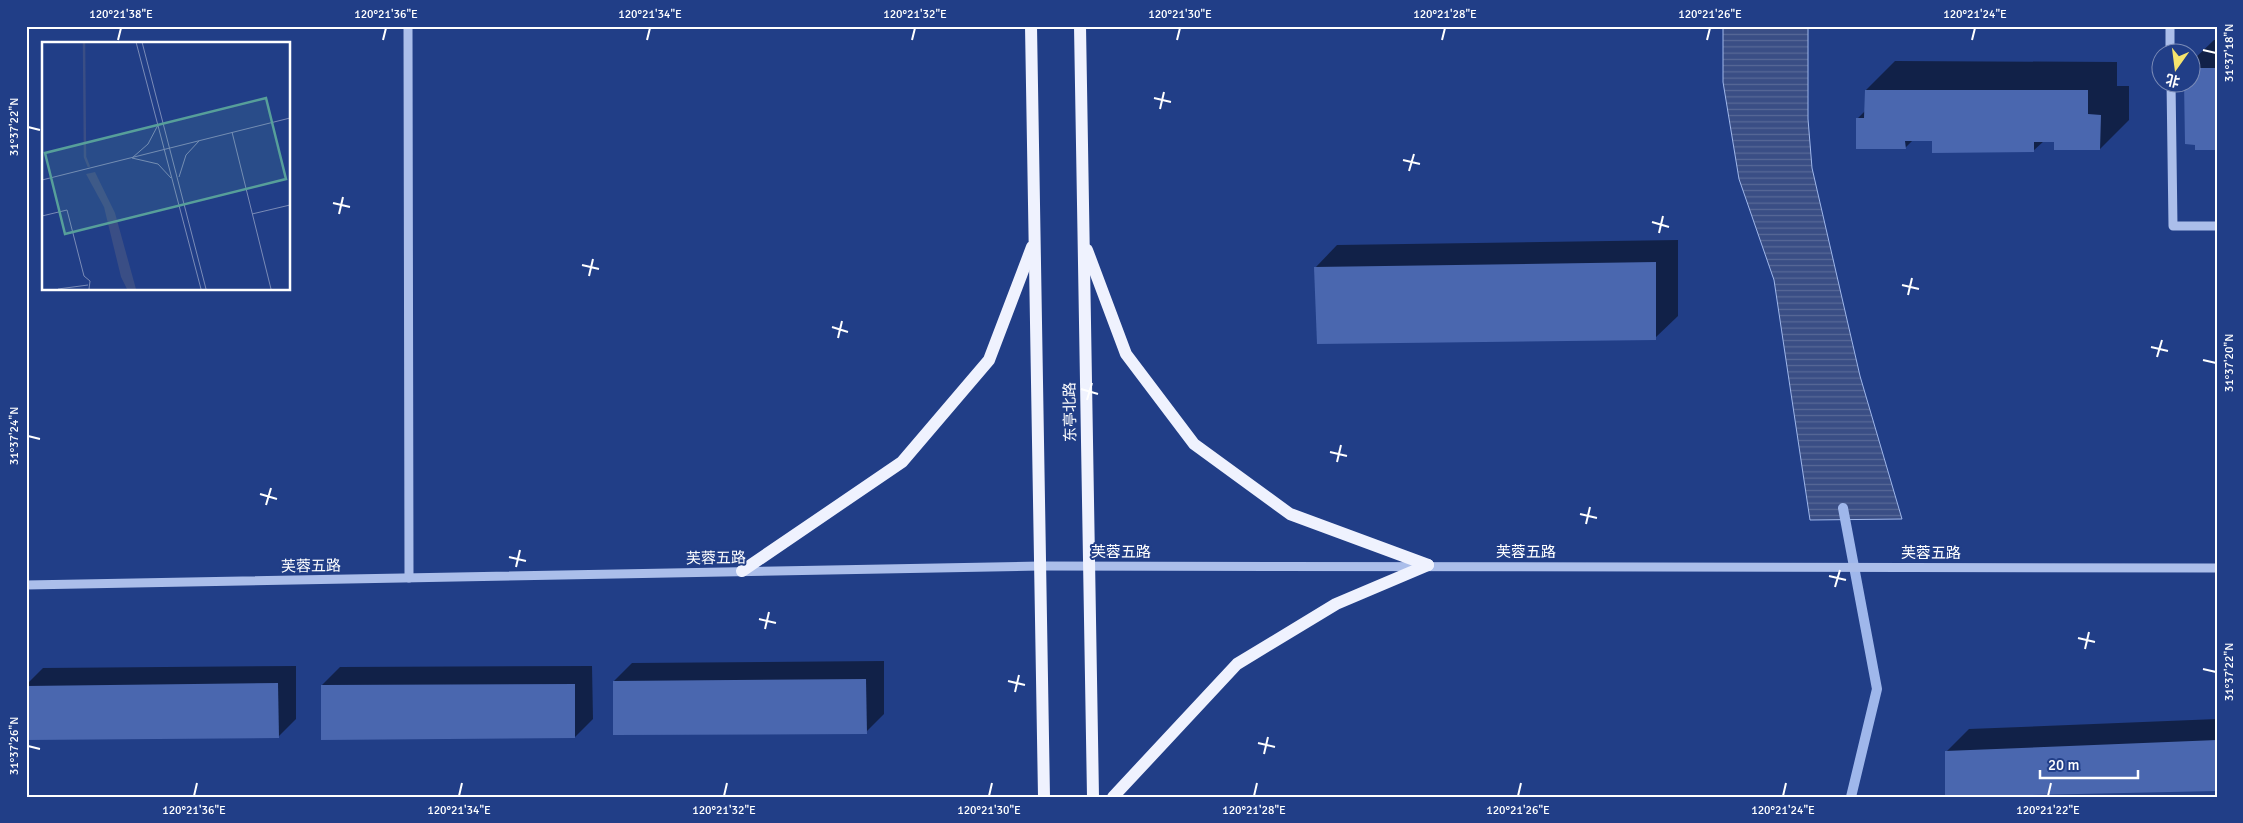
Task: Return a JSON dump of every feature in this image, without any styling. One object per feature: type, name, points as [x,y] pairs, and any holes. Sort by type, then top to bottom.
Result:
[{"type":"main road","points":[[1031,26],[1044,797]]},
{"type":"main road","name":"东亭北路","points":[[1080,26],[1093,797]]},
{"type":"main road","points":[[742,571],[902,462],[989,360],[1035,240]]},
{"type":"main road","points":[[1084,240],[1126,354],[1194,444],[1290,514],[1428,565]]},
{"type":"main road","points":[[1113,797],[1237,664],[1336,604],[1428,565]]},
{"type":"street","points":[[408,26],[409,578]]},
{"type":"street","points":[[2170,26],[2170,42]]},
{"type":"street","points":[[2171,92],[2173,226],[2217,226]]},
{"type":"street","name":"芙蓉五路","points":[[26,585],[1040,566],[1428,565],[2217,568]]},
{"type":"water","points":[[1723,26],[1808,26],[1808,119],[1812,168],[1860,376],[1902,519],[1810,520],[1774,280],[1739,179],[1723,82]]},
{"type":"building","points":[[2200,68],[2217,68],[2217,150],[2195,150],[2195,145],[2185,144],[2184,92],[2200,92]]},
{"type":"building","points":[[1865,90],[2088,90],[2088,114],[2101,115],[2100,150],[2054,150],[2054,142],[2034,142],[2034,152],[1932,153],[1932,141],[1905,141],[1906,149],[1856,149],[1856,118],[1864,118]]},
{"type":"building","points":[[1656,262],[1656,340],[1317,344],[1314,267]]},
{"type":"building","points":[[866,679],[867,734],[613,735],[613,681]]},
{"type":"building","points":[[278,683],[279,738],[26,740],[26,686]]},
{"type":"building","points":[[575,684],[575,738],[321,740],[321,685]]},
{"type":"building","points":[[2217,740],[2217,791],[1945,797],[1945,751]]},
{"type":"waterway","points":[[1843,508],[1877,689],[1851,797]]}]
